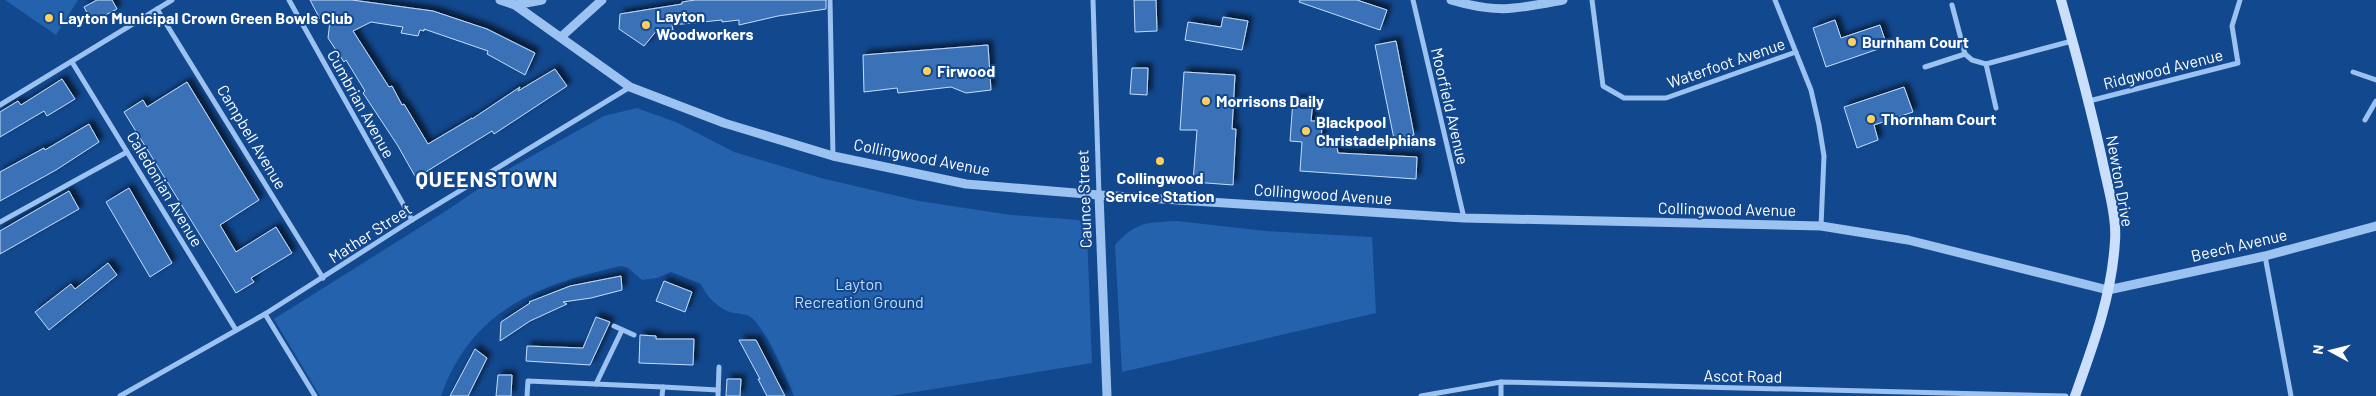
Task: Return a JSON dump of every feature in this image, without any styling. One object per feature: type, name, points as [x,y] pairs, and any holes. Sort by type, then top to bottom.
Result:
[{"type":"main road","name":"Newton Drive","points":[[2061,0],[2089,101],[2109,192],[2115,240],[2108,290],[2094,343],[2075,396]]},
{"type":"street","points":[[0,105],[172,0]]},
{"type":"street","name":"Cumbrian Avenue","points":[[289,0],[412,220]]},
{"type":"street","points":[[500,0],[514,2],[542,0]]},
{"type":"street","points":[[561,37],[602,0]]},
{"type":"street","points":[[830,0],[833,156]]},
{"type":"street","name":"Caunce Street","points":[[1093,0],[1107,396]]},
{"type":"street","name":"Moorfield Avenue","points":[[1413,0],[1464,218]]},
{"type":"street","points":[[1450,0],[1479,8],[1505,10],[1562,0]]},
{"type":"street","name":"Waterfoot Avenue","points":[[1592,0],[1603,86],[1624,98],[1666,98],[1796,52]]},
{"type":"street","points":[[1775,0],[1811,90],[1824,156],[1821,226]]},
{"type":"street","name":"Ridgwood Avenue","points":[[2089,101],[2238,63],[2232,26],[2240,0]]},
{"type":"street","name":"Collingwood Avenue","points":[[514,2],[630,87],[724,124],[833,156],[966,184],[1099,195],[1464,218],[1821,226],[1908,240],[2108,290]]},
{"type":"street","points":[[1952,5],[1965,54],[1972,60],[1986,64],[2073,41]]},
{"type":"street","name":"Campbell Avenue","points":[[157,9],[324,278]]},
{"type":"street","points":[[1925,66],[1965,54]]},
{"type":"street","name":"Caledonian Avenue","points":[[72,62],[236,330]]},
{"type":"street","points":[[1986,64],[1996,108]]},
{"type":"street","points":[[2353,72],[2376,80]]},
{"type":"street","name":"Mather Street","points":[[120,396],[266,314],[412,220],[630,87]]},
{"type":"street","points":[[2365,120],[2376,101]]},
{"type":"street","points":[[0,222],[127,152]]},
{"type":"street","name":"Beech Avenue","points":[[2108,290],[2265,256],[2376,226]]},
{"type":"street","points":[[2265,256],[2291,396]]},
{"type":"street","points":[[266,314],[315,396]]},
{"type":"street","points":[[614,326],[634,335]]},
{"type":"street","points":[[596,384],[622,330]]},
{"type":"street","points":[[527,396],[528,381],[663,387],[718,393],[719,367]]},
{"type":"street","points":[[1501,382],[1501,396]]},
{"type":"street","name":"Ascot Road","points":[[1421,396],[1501,382],[2066,396]]},
{"type":"street","points":[[662,396],[663,387]]},
{"type":"green space","name":"Layton Municipal Crown Green Bowls Club","points":[[5,0],[78,0],[56,35]]},
{"type":"green space","name":"Layton Recreation Ground","points":[[637,108],[678,123],[734,152],[821,178],[919,201],[1011,215],[1079,220],[1087,232],[1092,363],[891,396],[794,396],[772,347],[751,317],[723,309],[710,298],[701,284],[671,272],[657,278],[642,280],[628,268],[621,266],[562,282],[512,306],[490,322],[471,342],[454,366],[441,396],[320,396],[274,319],[449,209],[503,172],[604,116]]},
{"type":"green space","points":[[1177,221],[1266,231],[1372,237],[1376,313],[1122,372],[1115,245],[1136,227],[1150,223]]},
{"type":"building","points":[[97,0],[112,0],[117,9],[92,22],[84,7]]},
{"type":"building","points":[[310,0],[352,0],[433,11],[487,29],[535,53],[525,75],[487,54],[488,51],[424,29],[424,31],[420,30],[418,36],[401,33],[403,27],[371,22],[353,31],[389,87],[392,86],[402,105],[404,104],[428,144],[472,119],[520,87],[518,91],[555,69],[567,86],[494,134],[492,131],[416,178],[398,146],[363,93],[365,91],[346,60],[344,62],[328,38],[330,21],[320,19]]},
{"type":"building","points":[[695,0],[826,0],[826,9],[778,16],[739,25],[739,20],[722,22],[722,20],[672,25],[673,30],[658,29],[644,46],[619,29],[620,14],[682,4],[682,2]]},
{"type":"building","points":[[1134,0],[1156,0],[1157,31],[1135,32]]},
{"type":"building","points":[[1300,0],[1357,0],[1387,10],[1380,30],[1299,2]]},
{"type":"building","points":[[1223,17],[1248,21],[1242,50],[1185,40],[1188,22],[1221,27]]},
{"type":"building","name":"Burnham Court","points":[[1835,20],[1841,38],[1880,25],[1887,46],[1826,67],[1813,28]]},
{"type":"building","points":[[1396,41],[1414,135],[1394,139],[1375,45]]},
{"type":"building","name":"Firwood","points":[[988,45],[991,90],[966,93],[951,87],[898,93],[897,88],[864,92],[863,55]]},
{"type":"building","points":[[1132,68],[1148,68],[1147,95],[1130,94]]},
{"type":"building","points":[[1184,72],[1235,75],[1232,129],[1236,129],[1233,185],[1193,182],[1197,130],[1180,130]]},
{"type":"building","points":[[62,79],[75,99],[47,116],[44,111],[0,137],[0,112],[18,101],[21,105]]},
{"type":"building","points":[[187,82],[259,200],[220,225],[236,252],[276,227],[292,253],[251,278],[254,282],[236,293],[124,112],[143,100],[147,107]]},
{"type":"building","name":"Thornham Court","points":[[1904,87],[1913,112],[1874,125],[1878,140],[1857,148],[1844,107]]},
{"type":"building","points":[[1293,100],[1313,101],[1311,121],[1322,121],[1321,146],[1337,147],[1338,153],[1417,157],[1416,179],[1300,171],[1302,142],[1290,141]]},
{"type":"building","points":[[89,124],[99,142],[56,170],[0,201],[0,172],[44,148],[45,150]]},
{"type":"building","points":[[129,188],[172,263],[150,277],[106,202]]},
{"type":"building","points":[[69,191],[79,209],[0,254],[0,231]]},
{"type":"building","points":[[108,263],[117,275],[49,330],[35,312],[71,284],[75,289]]},
{"type":"building","points":[[621,276],[622,290],[591,298],[563,302],[567,304],[530,321],[500,341],[501,322],[529,302],[570,286]]},
{"type":"building","points":[[664,281],[692,292],[685,312],[656,301]]},
{"type":"building","points":[[596,317],[610,322],[590,365],[526,361],[527,346],[583,348]]},
{"type":"building","points":[[640,335],[656,336],[656,339],[694,339],[693,365],[639,363]]},
{"type":"building","points":[[739,340],[756,340],[785,396],[767,396]]},
{"type":"building","points":[[475,349],[487,358],[468,396],[450,396]]},
{"type":"building","points":[[498,375],[512,375],[511,396],[496,396]]},
{"type":"building","points":[[727,379],[741,379],[740,396],[726,396]]},
{"type":"place","name":"Layton Municipal Crown Green Bowls Club","points":[[49,18]]},
{"type":"place","name":"Layton Woodworkers","points":[[646,25]]},
{"type":"place","name":"Burnham Court","points":[[1852,42]]},
{"type":"place","name":"Firwood","points":[[927,71]]},
{"type":"place","name":"Morrisons Daily","points":[[1206,101]]},
{"type":"place","name":"Thornham Court","points":[[1871,119]]},
{"type":"place","name":"Blackpool Christadelphians","points":[[1306,131]]},
{"type":"place","name":"Collingwood Service Station","points":[[1160,161]]},
{"type":"district","name":"QUEENSTOWN","points":[[487,180]]}]
